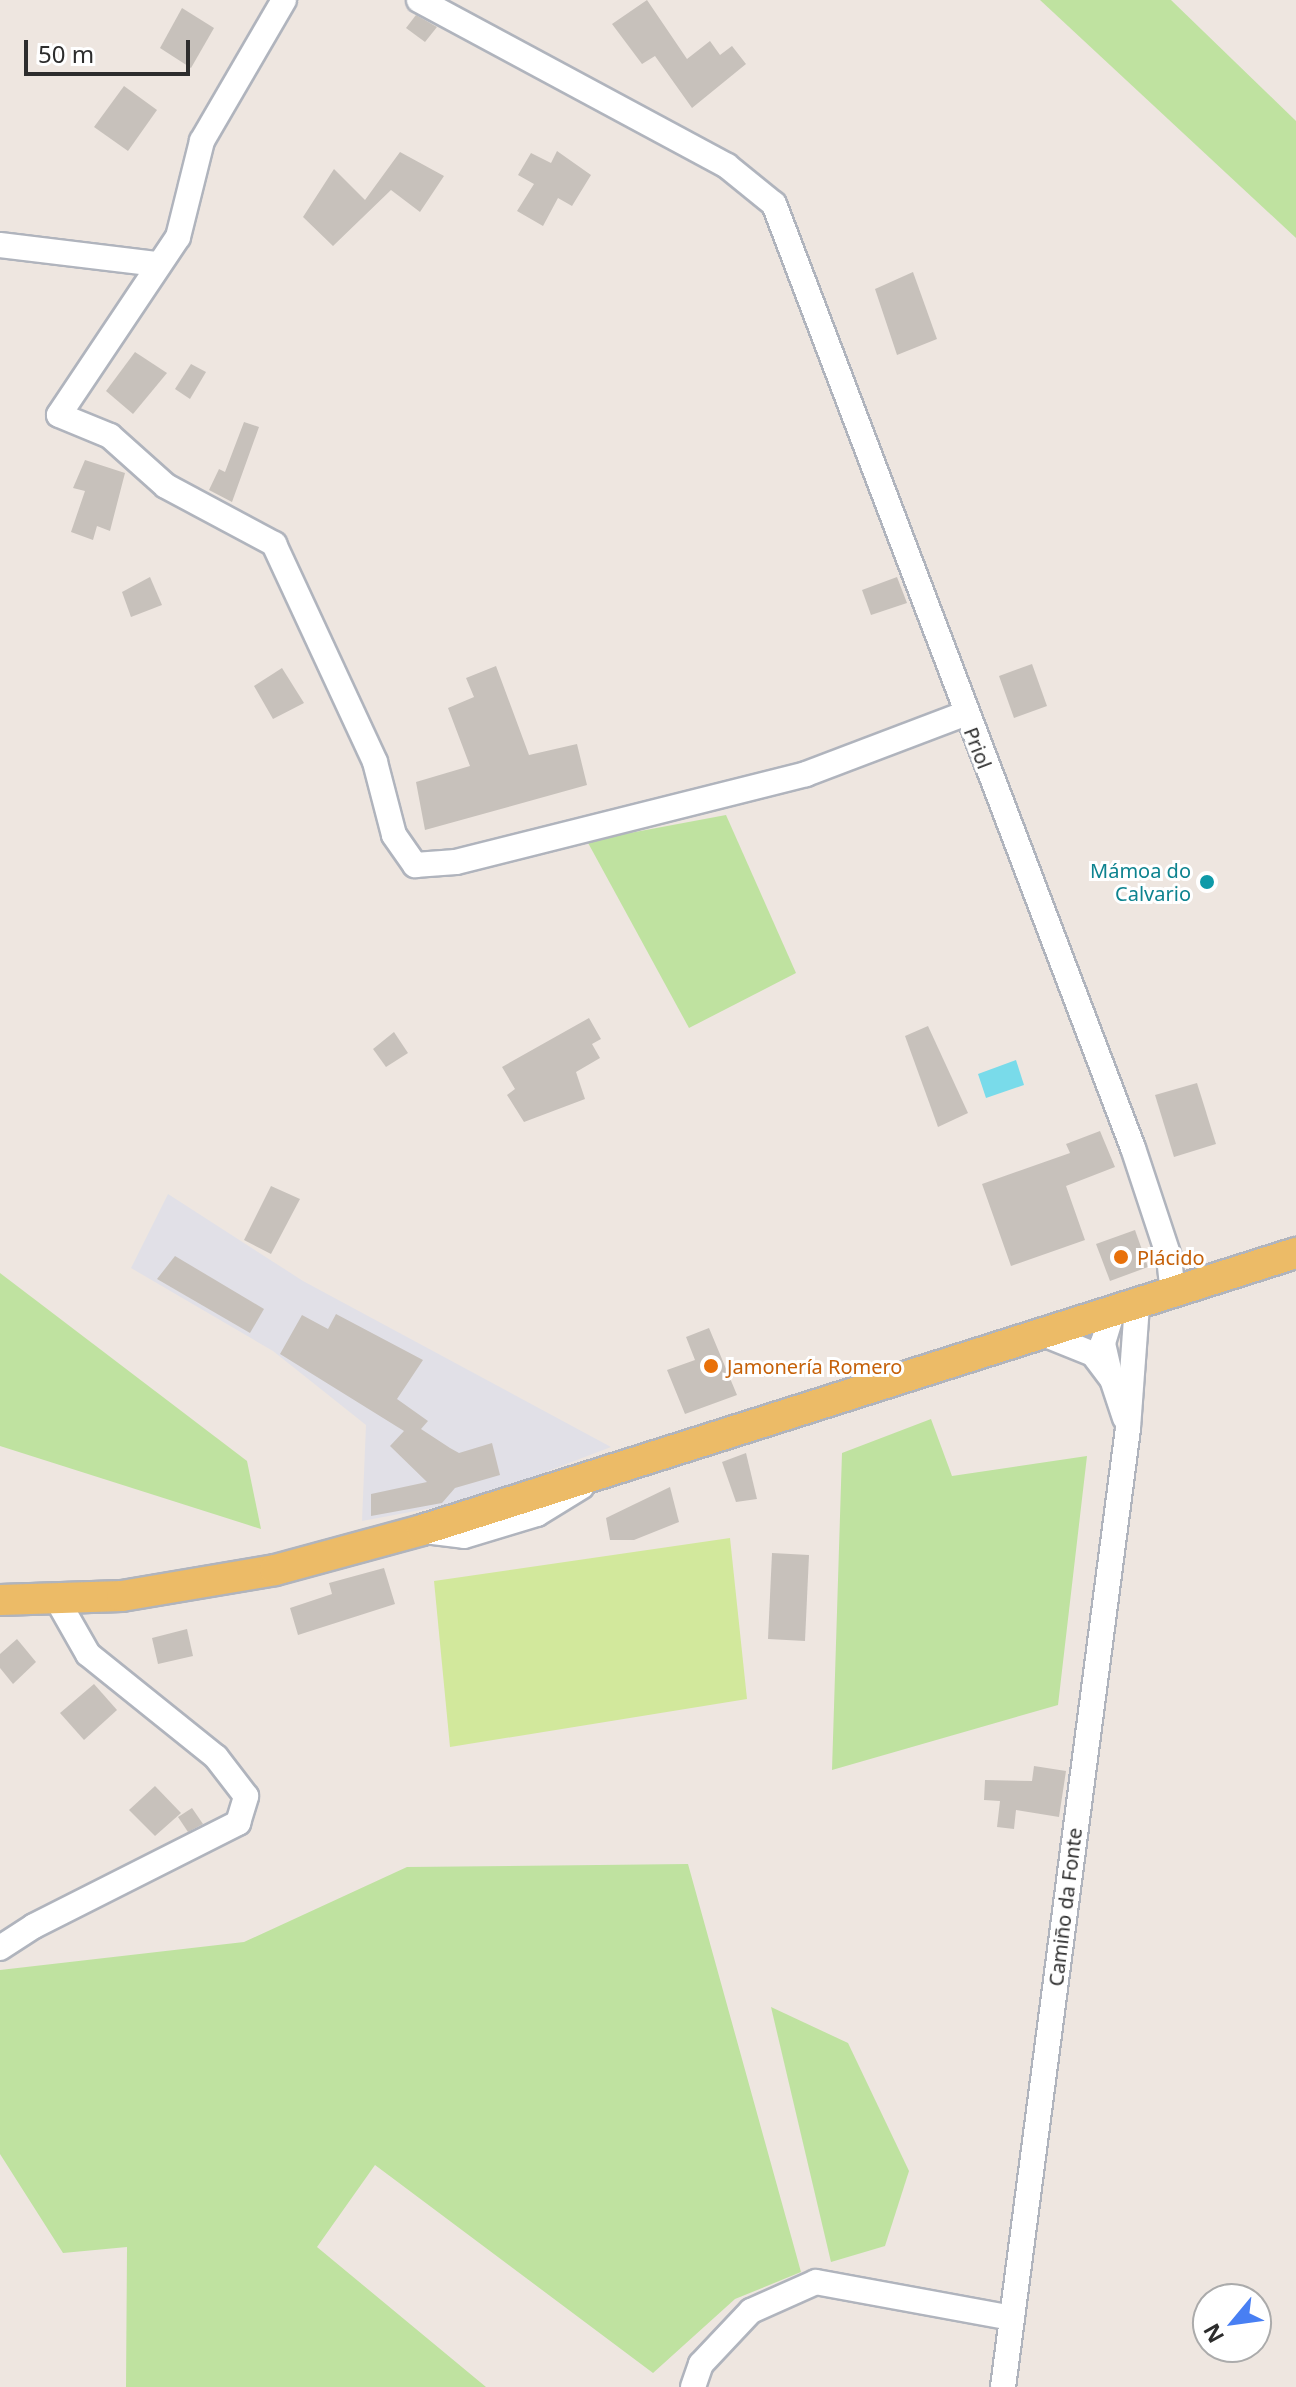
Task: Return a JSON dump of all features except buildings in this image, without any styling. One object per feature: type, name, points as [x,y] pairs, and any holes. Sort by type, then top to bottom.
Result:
[{"type":"main road","points":[[0,1600],[122,1596],[275,1570],[598,1477],[1296,1253]]},
{"type":"street","points":[[284,0],[202,141],[178,237],[59,415],[110,436],[166,486],[274,544],[375,762],[394,835],[415,865],[456,862],[806,774],[964,714]]},
{"type":"street","name":"Priol","points":[[419,0],[727,166],[774,204],[964,714],[1133,1148],[1169,1257],[1173,1294]]},
{"type":"street","points":[[0,245],[158,264]]},
{"type":"street","points":[[1124,1310],[1103,1343],[1128,1428]]},
{"type":"street","name":"Camiño da Fonte","points":[[1003,2387],[1128,1428],[1124,1310]]},
{"type":"street","points":[[1046,1335],[1093,1354],[1112,1379]]},
{"type":"street","points":[[0,1948],[34,1926],[238,1823],[246,1796],[216,1757],[88,1654],[56,1598]]},
{"type":"street","points":[[693,2387],[701,2364],[751,2311],[816,2282],[1012,2318]]},
{"type":"shaded area","points":[[168,1194],[303,1281],[611,1447],[469,1501],[362,1521],[366,1425],[273,1351],[131,1268]]},
{"type":"green space","points":[[1040,0],[1171,0],[1296,121],[1296,238]]},
{"type":"green space","points":[[726,815],[796,973],[689,1028],[587,841]]},
{"type":"green space","points":[[0,1273],[247,1461],[261,1529],[0,1446]]},
{"type":"green space","points":[[931,1419],[952,1476],[1087,1456],[1058,1705],[832,1770],[842,1453]]},
{"type":"green space","points":[[730,1538],[747,1699],[450,1747],[434,1581]]},
{"type":"green space","points":[[688,1864],[801,2272],[735,2299],[653,2373],[375,2165],[317,2247],[486,2387],[126,2387],[127,2247],[63,2253],[0,2154],[0,1970],[244,1942],[407,1867]]},
{"type":"green space","points":[[771,2007],[848,2043],[909,2171],[885,2246],[831,2262]]},
{"type":"water","points":[[1016,1060],[1024,1085],[986,1098],[978,1074]]},
{"type":"place","name":"Mámoa do Calvario","points":[[1207,882]]},
{"type":"place","name":"Plácido","points":[[1121,1257]]},
{"type":"place","name":"Jamonería Romero","points":[[711,1366]]}]
